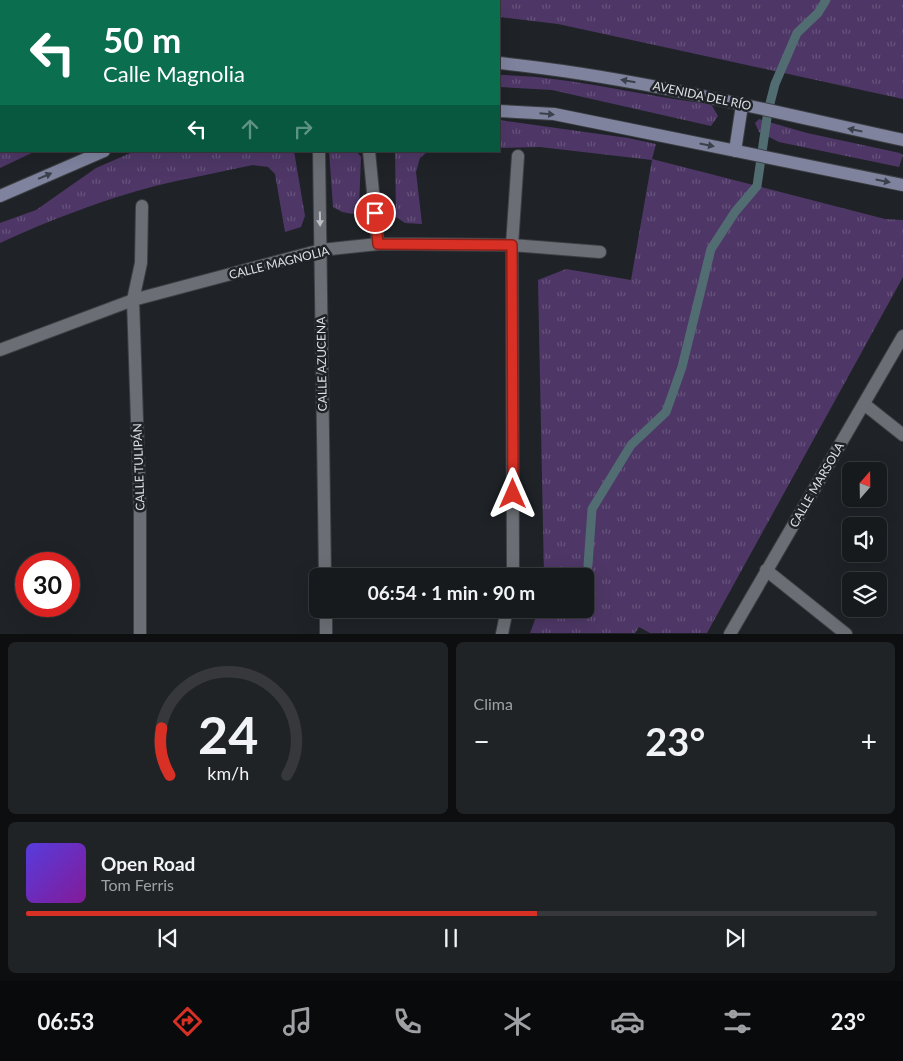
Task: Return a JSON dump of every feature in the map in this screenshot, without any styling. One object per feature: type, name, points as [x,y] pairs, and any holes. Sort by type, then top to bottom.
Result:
[{"type":"street","name":"AVENIDA DEL RÍO","points":[[500,64],[568,70],[680,90],[903,140]]},
{"type":"street","points":[[735,151],[742,105]]},
{"type":"street","points":[[500,111],[554,114],[903,185]]},
{"type":"street","points":[[0,196],[102,152]]},
{"type":"street","name":"CALLE AZUCENA","points":[[319,152],[325,568]]},
{"type":"street","points":[[369,152],[378,244]]},
{"type":"street","points":[[513,568],[512,245],[518,156]]},
{"type":"street","name":"CALLE TULIPÁN","points":[[140,634],[140,510],[133,300],[141,263],[142,206]]},
{"type":"street","name":"CALLE MAGNOLIA","points":[[0,350],[133,300],[321,250],[378,244],[512,245],[600,252]]},
{"type":"street","name":"CALLE MARSOLA","points":[[730,634],[903,336]]},
{"type":"street","points":[[864,404],[903,435]]},
{"type":"street","points":[[766,570],[846,634]]},
{"type":"street","points":[[326,618],[326,634]]},
{"type":"street","points":[[502,634],[505,618]]},
{"type":"green space","points":[[500,0],[903,0],[903,99],[558,24],[500,17]]},
{"type":"green space","points":[[500,75],[553,79],[711,104],[718,116],[711,126],[552,90],[500,87]]},
{"type":"green space","points":[[759,119],[807,133],[903,155],[899,167],[779,142],[759,132],[755,123]]},
{"type":"green space","points":[[500,120],[628,138],[656,144],[652,159],[885,219],[903,220],[903,277],[707,633],[650,633],[639,627],[635,633],[530,633],[536,618],[594,618],[594,568],[544,568],[538,280],[566,269],[631,280],[652,160],[540,147],[500,148]]},
{"type":"green space","points":[[0,152],[34,152],[0,168]]},
{"type":"green space","points":[[133,152],[294,152],[305,216],[301,227],[285,232],[275,174],[268,167],[253,165],[155,186],[115,198],[38,226],[0,243],[0,223],[36,210],[96,168]]},
{"type":"green space","points":[[329,152],[357,152],[361,157],[359,207],[353,214],[342,212],[333,207]]},
{"type":"green space","points":[[395,152],[427,152],[420,158],[416,172],[422,224],[405,223],[396,217]]},
{"type":"waterway","points":[[588,565],[592,509],[631,445],[666,412],[682,367],[711,249],[735,212],[757,186],[768,111],[775,84],[797,33],[818,13],[826,0]]},
{"type":"route","points":[[375,213],[378,244],[512,245],[513,494]]}]
